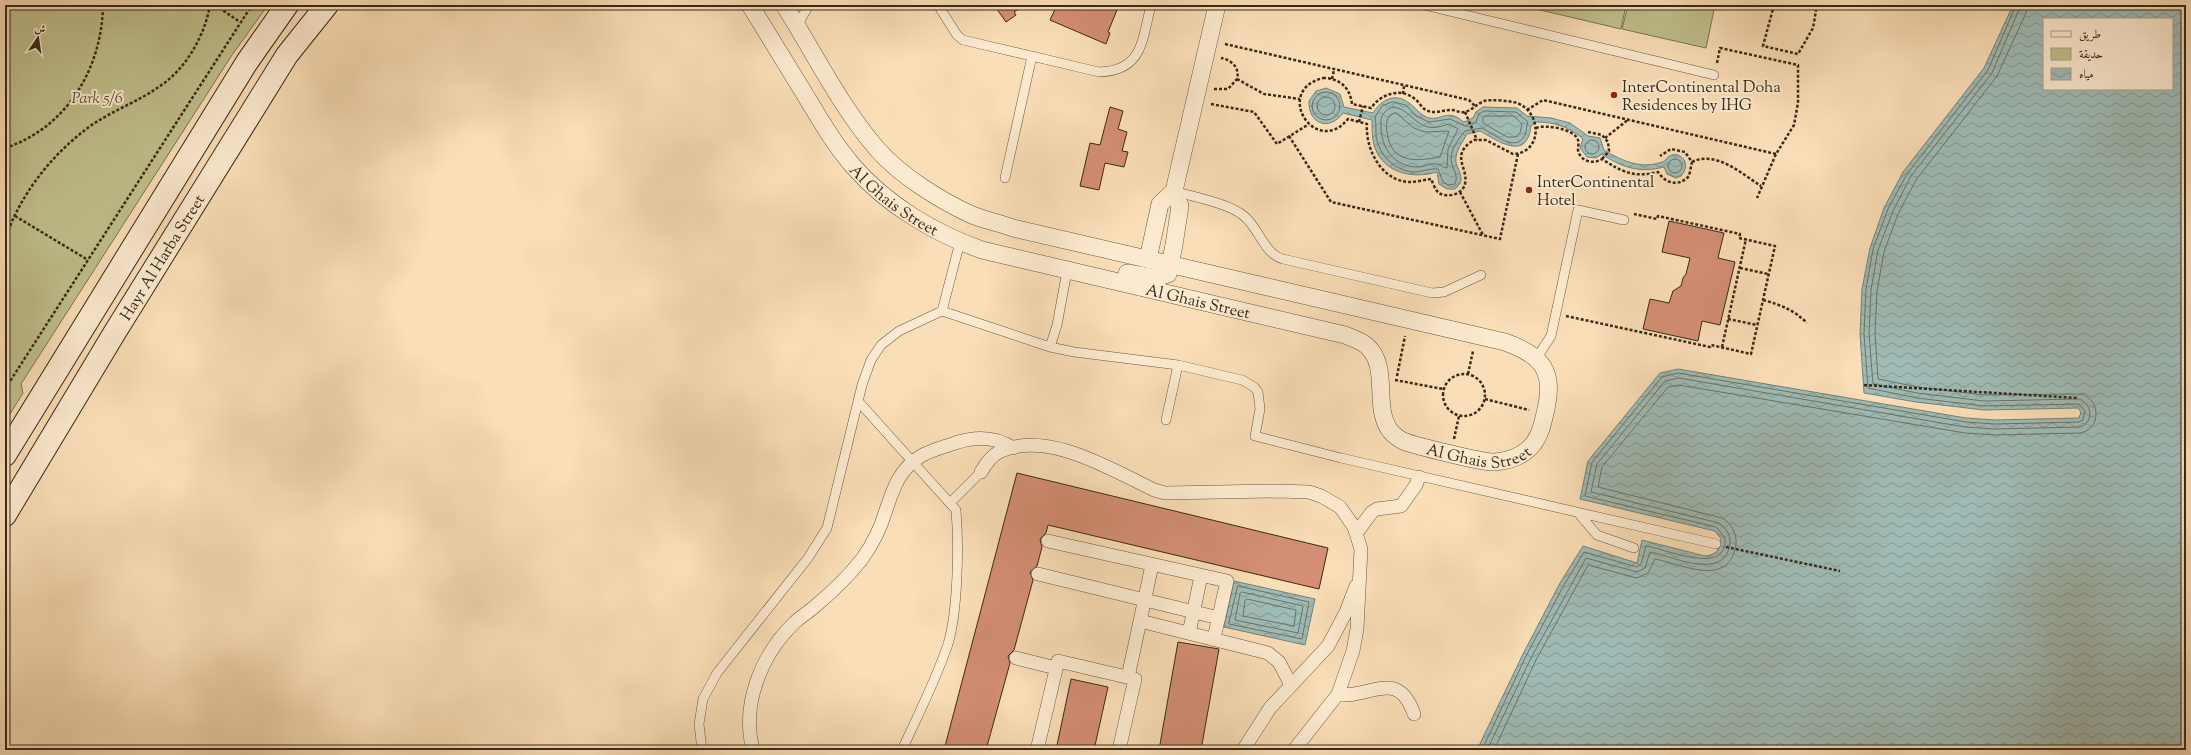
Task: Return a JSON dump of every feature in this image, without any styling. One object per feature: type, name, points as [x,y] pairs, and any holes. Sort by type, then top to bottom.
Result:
[{"type":"main road","name":"Hayr Al Harba Street","points":[[5,455],[243,68],[287,5]]},
{"type":"main road","name":"Hayr Al Harba Street","points":[[5,515],[12,489],[115,332],[287,55],[327,5]]},
{"type":"street","name":"Al Ghais Street","points":[[750,5],[832,139],[854,167],[890,200],[928,226],[960,242],[982,250],[1346,335],[1366,345],[1373,353],[1388,381],[1382,411],[1389,430],[1402,440],[1492,463],[1510,460],[1530,449],[1540,435],[1549,393],[1549,380],[1536,359],[1520,348],[1477,336],[1013,228],[972,215],[941,198],[911,179],[879,151],[857,124],[784,5]]},
{"type":"street","points":[[1100,278],[1116,272],[1162,277],[1168,274],[1171,264],[1180,206],[1174,191],[1217,5]]},
{"type":"street","points":[[1148,259],[1160,204],[1174,191]]},
{"type":"street","points":[[753,750],[748,724],[750,707],[760,675],[770,653],[783,634],[832,592],[862,558],[880,528],[896,481],[904,469],[923,455],[958,442],[981,438],[1002,441],[1013,448]]},
{"type":"street","points":[[981,472],[987,462],[998,452],[1031,445],[1083,456],[1154,490],[1165,493],[1277,491],[1309,492],[1321,496],[1340,507],[1356,532],[1361,549],[1353,651],[1338,694],[1294,750]]},
{"type":"street","points":[[1356,532],[1372,512],[1377,509],[1401,506],[1416,485],[1419,477]]},
{"type":"street","points":[[1048,540],[1227,582],[1214,638]]},
{"type":"street","points":[[1128,677],[1152,565]]},
{"type":"street","points":[[1038,574],[1219,618]]},
{"type":"street","points":[[1243,750],[1270,708],[1328,646],[1346,612],[1360,575]]},
{"type":"street","points":[[1189,633],[1201,576]]},
{"type":"street","points":[[1140,621],[1214,638],[1268,653],[1279,662],[1291,685]]},
{"type":"street","points":[[1016,658],[1056,668]]},
{"type":"street","points":[[1037,750],[1058,661],[1135,679],[1119,750]]},
{"type":"street","points":[[1338,694],[1357,695],[1383,687],[1392,688],[1406,698],[1414,714]]},
{"type":"lane","points":[[798,26],[809,5]]},
{"type":"lane","points":[[938,5],[957,35],[963,40],[1099,72],[1114,72],[1125,67],[1135,59],[1140,48],[1151,5]]},
{"type":"lane","points":[[1424,5],[1714,76]]},
{"type":"lane","points":[[1005,178],[1032,56]]},
{"type":"lane","points":[[1174,191],[1211,202],[1244,216],[1273,254],[1283,259],[1432,293],[1444,292],[1480,275]]},
{"type":"lane","points":[[1536,359],[1552,336],[1578,210],[1626,216]]},
{"type":"lane","points":[[942,311],[960,242]]},
{"type":"lane","points":[[1050,347],[1058,325],[1067,271]]},
{"type":"lane","points":[[702,750],[699,724],[703,699],[717,673],[808,558],[827,528],[832,499],[858,400],[871,360],[881,345],[899,331],[942,311],[1050,347],[1074,352],[1178,365],[1230,376],[1254,387],[1258,392],[1260,409],[1255,436],[1580,515],[1716,544]]},
{"type":"lane","points":[[1166,420],[1178,365]]},
{"type":"lane","points":[[858,400],[951,502],[956,510],[958,532],[954,608],[948,643],[902,750]]},
{"type":"lane","points":[[951,502],[981,472]]},
{"type":"lane","points":[[1580,515],[1598,535],[1634,548]]},
{"type":"path","points":[[5,148],[27,138],[58,116],[81,86],[99,46],[103,5]]},
{"type":"path","points":[[5,240],[27,192],[52,160],[89,127],[161,86],[181,66],[196,44],[208,16],[210,5]]},
{"type":"path","points":[[215,5],[240,22]]},
{"type":"path","points":[[5,389],[252,5]]},
{"type":"path","points":[[1774,5],[1763,46],[1798,54],[1813,28],[1817,5]]},
{"type":"path","points":[[1207,48],[1334,70],[1469,100],[1476,106]]},
{"type":"path","points":[[1196,93],[1224,90],[1232,87],[1237,80],[1237,68],[1231,62],[1207,48]]},
{"type":"path","points":[[1714,76],[1720,48],[1798,65],[1797,113],[1788,137],[1776,154],[1757,198]]},
{"type":"path","points":[[1332,79],[1334,70]]},
{"type":"path","points":[[1323,78],[1332,79],[1346,87],[1352,104],[1363,108],[1371,108],[1383,96],[1396,92],[1415,99],[1426,110],[1435,112],[1451,110],[1465,112],[1484,101],[1491,100],[1512,102],[1528,111],[1536,127],[1535,140],[1525,151],[1518,154],[1508,152],[1486,140],[1476,140],[1469,143],[1464,150],[1461,164],[1466,180],[1464,187],[1460,192],[1450,195],[1440,194],[1437,192],[1431,179],[1407,182],[1392,176],[1382,169],[1372,154],[1368,139],[1367,124],[1360,120],[1348,119],[1340,127],[1329,131],[1318,130],[1309,124],[1300,110],[1300,99],[1310,84],[1323,78]]},
{"type":"path","points":[[1237,80],[1264,94],[1300,99]]},
{"type":"path","points":[[1403,94],[1404,86]]},
{"type":"path","points":[[1196,93],[1254,112],[1277,144],[1309,124]]},
{"type":"path","points":[[1528,111],[1544,100],[1776,154]]},
{"type":"path","points":[[1360,120],[1363,108]]},
{"type":"path","points":[[1465,112],[1476,140]]},
{"type":"path","points":[[1605,138],[1629,119]]},
{"type":"path","points":[[1536,127],[1551,126],[1566,132],[1578,140],[1578,151],[1584,160],[1597,162],[1608,151],[1609,145],[1605,138],[1597,132],[1588,132]]},
{"type":"path","points":[[1289,136],[1331,202],[1500,239],[1518,154]]},
{"type":"path","points":[[1602,158],[1622,172],[1648,175],[1658,172],[1662,178],[1673,183],[1682,182],[1689,176],[1692,162],[1685,152],[1677,148],[1665,151],[1660,156]]},
{"type":"path","points":[[1692,162],[1697,159],[1716,160],[1739,171],[1761,186]]},
{"type":"path","points":[[1460,192],[1483,235]]},
{"type":"path","points":[[15,216],[88,260]]},
{"type":"path","points":[[1556,314],[1710,347],[1711,345],[1751,354],[1775,246],[1739,238],[1740,234],[1658,216],[1657,219],[1626,216]]},
{"type":"path","points":[[1722,347],[1746,239]]},
{"type":"path","points":[[1740,268],[1768,274]]},
{"type":"path","points":[[1763,300],[1796,312],[1807,323]]},
{"type":"path","points":[[1728,319],[1757,325]]},
{"type":"path","points":[[1409,320],[1388,381],[1443,389]]},
{"type":"path","points":[[1468,374],[1477,336]]},
{"type":"path","points":[[1468,374],[1480,381],[1485,390],[1485,399],[1481,408],[1474,414],[1459,416],[1447,408],[1443,399],[1443,389],[1453,377],[1468,374]]},
{"type":"path","points":[[1864,385],[2078,398]]},
{"type":"path","points":[[1485,399],[1545,413]]},
{"type":"path","points":[[1450,453],[1459,416]]},
{"type":"path","points":[[1742,551],[1840,572]]},
{"type":"green space","name":"Park 5/6","points":[[5,5],[268,5],[232,55],[21,384],[23,393],[5,422]]},
{"type":"green space","points":[[1537,5],[1626,5],[1621,29],[1536,9]]},
{"type":"green space","points":[[1628,5],[1715,5],[1706,48],[1622,29]]},
{"type":"water","points":[[2013,5],[2186,5],[2186,750],[1477,750],[1523,654],[1560,583],[1583,546],[1637,563],[1642,540],[1705,556],[1715,553],[1720,546],[1721,539],[1715,531],[1580,499],[1588,461],[1660,373],[1678,369],[1966,418],[1995,420],[2079,418],[2081,412],[2078,408],[1984,410],[1916,402],[1864,393],[1860,334],[1862,289],[1870,248],[1884,208],[1903,172],[1984,68]]},
{"type":"water","points":[[1326,88],[1340,94],[1344,107],[1373,113],[1384,101],[1394,98],[1404,100],[1429,118],[1451,115],[1464,122],[1473,118],[1476,112],[1483,107],[1517,108],[1527,116],[1551,118],[1570,123],[1588,136],[1600,138],[1604,150],[1626,161],[1641,165],[1649,165],[1657,164],[1665,161],[1673,155],[1677,155],[1684,160],[1686,165],[1685,170],[1681,176],[1676,178],[1667,174],[1664,167],[1655,169],[1639,169],[1624,166],[1602,154],[1596,158],[1587,157],[1580,148],[1583,139],[1573,131],[1549,123],[1536,122],[1531,126],[1528,137],[1524,143],[1518,146],[1511,146],[1495,140],[1480,131],[1467,134],[1456,157],[1461,181],[1455,189],[1447,189],[1439,184],[1437,172],[1419,175],[1410,174],[1393,169],[1386,164],[1380,157],[1374,145],[1372,120],[1343,113],[1337,119],[1326,124],[1320,123],[1316,120],[1312,115],[1309,101],[1316,91]]},
{"type":"water","points":[[1234,581],[1315,599],[1305,645],[1224,627]]},
{"type":"building","points":[[994,5],[1025,5],[1014,12],[1016,15],[1006,22]]},
{"type":"building","points":[[1057,5],[1119,5],[1108,32],[1110,33],[1106,44],[1050,20]]},
{"type":"building","points":[[1110,107],[1123,111],[1118,129],[1127,132],[1122,151],[1128,152],[1124,167],[1105,163],[1099,190],[1080,186],[1090,143],[1100,145]]},
{"type":"building","points":[[1669,221],[1724,233],[1718,258],[1735,262],[1720,325],[1702,321],[1698,341],[1643,329],[1650,299],[1669,303],[1673,291],[1681,286],[1690,258],[1662,252]]},
{"type":"building","points":[[1017,473],[1328,548],[1319,589],[1048,525],[1046,533],[1040,539],[1042,547],[1037,566],[1030,572],[1033,580],[1014,650],[1008,656],[1010,663],[986,750],[944,750]]},
{"type":"building","points":[[1178,642],[1219,649],[1201,750],[1159,750]]},
{"type":"building","points":[[1071,679],[1108,687],[1094,750],[1056,750]]},
{"type":"place","name":"InterContinental Doha Residences by IHG","points":[[1614,95]]},
{"type":"place","name":"InterContinental Hotel","points":[[1529,190]]}]
